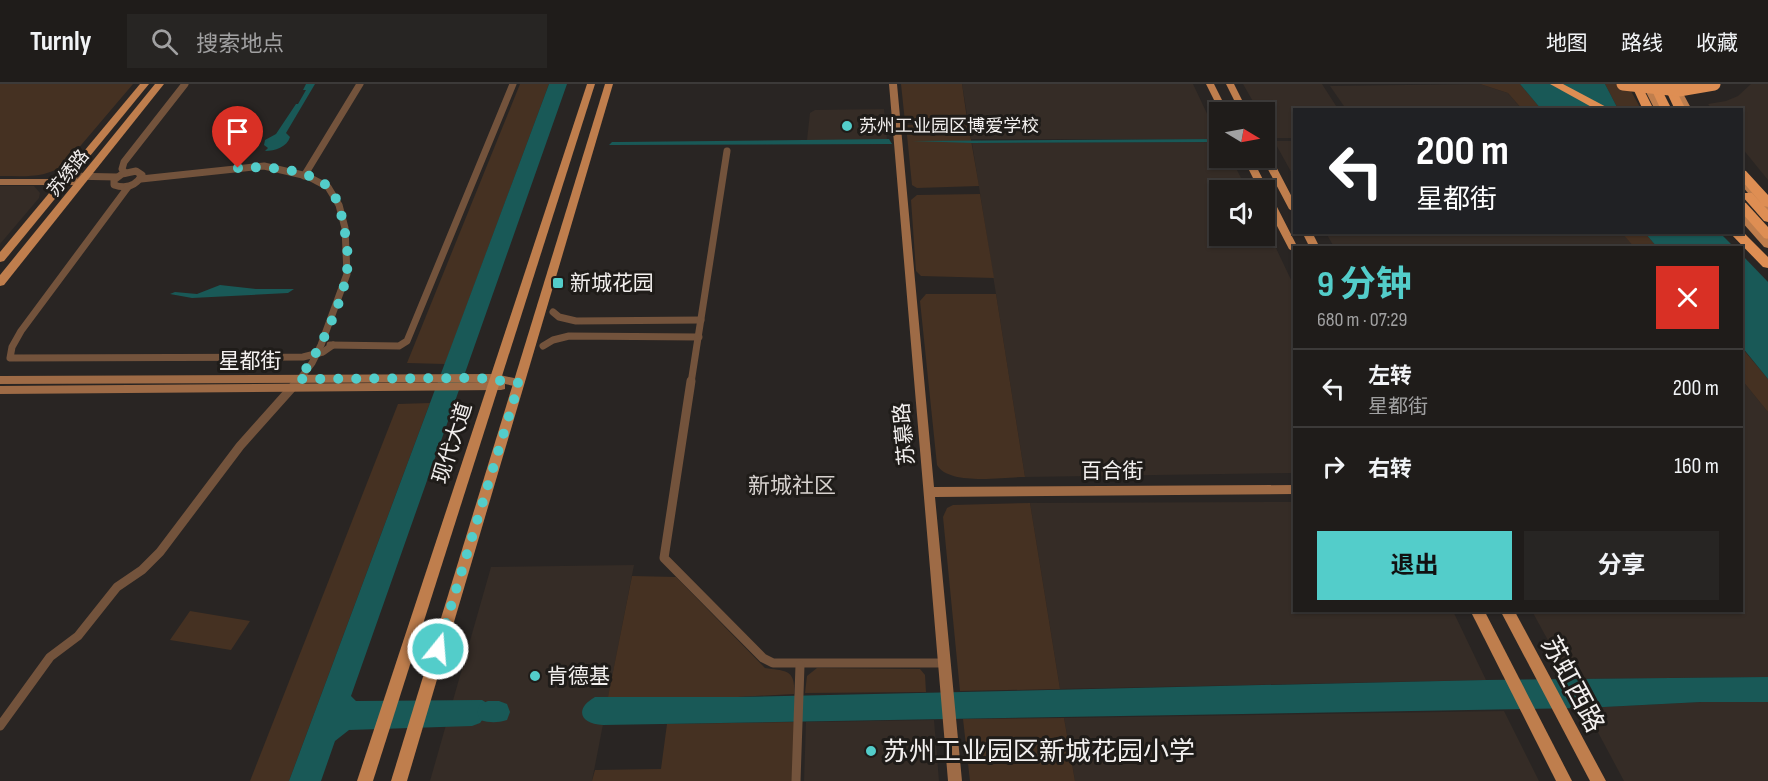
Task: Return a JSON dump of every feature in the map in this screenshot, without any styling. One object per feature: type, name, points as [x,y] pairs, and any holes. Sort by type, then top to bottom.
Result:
[{"type":"highway","points":[[1555,84],[1603,108]]},
{"type":"highway","points":[[1623,84],[1675,90],[1714,84]]},
{"type":"highway","points":[[1636,84],[1648,108]]},
{"type":"highway","points":[[1653,84],[1666,108]]},
{"type":"highway","points":[[1668,84],[1680,108]]},
{"type":"highway","points":[[1743,175],[1765,200]]},
{"type":"highway","points":[[1743,190],[1768,218]]},
{"type":"highway","points":[[1743,207],[1768,235]]},
{"type":"highway","points":[[1743,228],[1768,255]]},
{"type":"highway","points":[[1737,234],[1768,264]]},
{"type":"main road","name":"苏绣路","points":[[0,259],[145,84]]},
{"type":"main road","name":"苏绣路","points":[[0,282],[160,84]]},
{"type":"main road","name":"现代大道","points":[[364,781],[591,84]]},
{"type":"main road","points":[[399,781],[609,84]]},
{"type":"main road","name":"苏慕路","points":[[893,84],[955,781]]},
{"type":"main road","points":[[1210,84],[1219,102]]},
{"type":"main road","points":[[1230,84],[1239,102]]},
{"type":"main road","points":[[1646,84],[1659,108]]},
{"type":"main road","points":[[1674,84],[1687,108]]},
{"type":"main road","points":[[1252,168],[1293,247]]},
{"type":"main road","points":[[1272,168],[1293,207]]},
{"type":"main road","points":[[0,182],[84,179]]},
{"type":"main road","points":[[1743,182],[1768,211]]},
{"type":"main road","points":[[1743,217],[1768,244]]},
{"type":"main road","name":"星都街","points":[[0,380],[296,384]]},
{"type":"main road","name":"星都街","points":[[0,390],[296,384],[519,383]]},
{"type":"main road","name":"百合街","points":[[930,492],[1293,489]]},
{"type":"main road","points":[[1479,612],[1564,781]]},
{"type":"main road","name":"苏虹西路","points":[[1508,612],[1598,781]]},
{"type":"street","points":[[125,173],[122,166],[128,156],[185,84]]},
{"type":"street","points":[[304,176],[360,84]]},
{"type":"street","points":[[320,345],[399,346],[406,341],[513,84]]},
{"type":"street","points":[[728,151],[664,558],[763,658],[778,664],[945,663]]},
{"type":"street","points":[[0,726],[47,661],[78,636],[113,591],[142,570],[160,552],[240,446],[296,384],[315,355],[320,345],[347,275],[346,242],[340,209],[330,189],[324,184],[304,176],[261,166],[170,178],[141,179],[128,187],[21,331],[12,347],[10,357],[251,358],[315,355],[333,345]]},
{"type":"street","points":[[84,179],[115,179],[125,173],[139,172],[142,174],[141,179]]},
{"type":"street","points":[[115,179],[117,187],[128,187]]},
{"type":"street","points":[[553,312],[559,317],[576,321],[701,320]]},
{"type":"street","points":[[543,346],[553,340],[569,336],[699,336]]},
{"type":"street","points":[[796,781],[800,665]]},
{"type":"shaded area","points":[[0,84],[133,84],[65,164],[50,172],[34,176],[0,176]]},
{"type":"shaded area","points":[[520,84],[549,84],[445,364],[407,363]]},
{"type":"shaded area","points":[[901,84],[962,84],[967,119],[905,122]]},
{"type":"shaded area","points":[[962,84],[1193,84],[1209,118],[1209,139],[971,139]]},
{"type":"shaded area","points":[[1243,84],[1322,84],[1337,108],[1293,108],[1293,138],[1275,138],[1275,102],[1253,102]]},
{"type":"shaded area","points":[[1480,84],[1508,93],[1521,108],[1345,108],[1330,86]]},
{"type":"shaded area","points":[[1480,84],[1520,84],[1540,108],[1521,108],[1508,93]]},
{"type":"shaded area","points":[[1605,84],[1627,84],[1640,108],[1617,108]]},
{"type":"shaded area","points":[[1751,84],[1768,84],[1768,180],[1743,149],[1743,108],[1711,108],[1708,104],[1738,96]]},
{"type":"shaded area","name":"苏州工业园区博爱学校","points":[[884,109],[887,140],[807,140],[810,113],[815,110]]},
{"type":"shaded area","points":[[968,123],[979,186],[917,188],[912,185],[906,125]]},
{"type":"shaded area","points":[[1275,141],[1293,141],[1293,175]]},
{"type":"shaded area","points":[[1209,142],[1209,168],[1236,168],[1242,180],[1209,180],[1209,246],[1275,246],[1293,284],[1293,473],[1025,477],[972,143]]},
{"type":"shaded area","points":[[0,186],[34,186],[40,193],[39,198],[0,244]]},
{"type":"shaded area","points":[[980,194],[994,278],[921,276],[916,271],[911,200],[917,195]]},
{"type":"shaded area","points":[[1327,234],[1624,234],[1633,246],[1333,246]]},
{"type":"shaded area","points":[[1623,234],[1646,234],[1656,246],[1633,246]]},
{"type":"shaded area","points":[[926,294],[996,294],[1025,477],[964,478],[943,472],[937,465],[920,301]]},
{"type":"shaded area","points":[[1743,349],[1768,379],[1768,412],[1743,381]]},
{"type":"shaded area","points":[[1743,381],[1768,412],[1768,677],[1569,679],[1533,612],[1743,612]]},
{"type":"shaded area","points":[[430,403],[289,781],[250,781],[398,404]]},
{"type":"shaded area","points":[[1293,502],[1293,612],[1453,612],[1486,680],[1060,689],[1030,503]]},
{"type":"shaded area","points":[[1030,503],[1060,689],[960,691],[943,517],[947,508],[953,505]]},
{"type":"shaded area","points":[[634,565],[592,781],[430,781],[491,567]]},
{"type":"shaded area","points":[[632,576],[676,577],[765,668],[788,673],[793,680],[794,694],[738,697],[608,697]]},
{"type":"shaded area","points":[[190,611],[250,621],[231,650],[170,640]]},
{"type":"shaded area","points":[[817,668],[920,669],[925,675],[926,692],[805,693],[807,676]]},
{"type":"shaded area","points":[[1701,702],[1768,702],[1768,781],[1624,781],[1585,708]]},
{"type":"shaded area","points":[[1504,711],[1539,781],[1075,781],[1064,718]]},
{"type":"shaded area","points":[[1064,718],[1075,781],[970,781],[963,719]]},
{"type":"shaded area","name":"苏州工业园区新城花园小学","points":[[934,720],[939,781],[804,781],[806,722]]},
{"type":"shaded area","points":[[795,722],[792,781],[592,781],[595,770],[661,769],[667,724]]},
{"type":"water","points":[[306,84],[315,84],[286,133],[290,137],[280,148],[265,151],[268,148],[264,145],[265,140],[276,134],[298,104],[306,90],[303,90]]},
{"type":"water","points":[[549,84],[567,84],[351,696],[356,701],[482,700],[487,703],[488,712],[480,723],[472,726],[349,730],[335,741],[321,781],[289,781]]},
{"type":"water","points":[[1520,84],[1605,84],[1617,108],[1540,108]]},
{"type":"water","points":[[889,139],[892,144],[609,145],[612,142]]},
{"type":"water","points":[[1209,139],[1209,142],[912,141]]},
{"type":"water","points":[[1646,234],[1721,234],[1733,246],[1656,246]]},
{"type":"water","points":[[1743,256],[1768,282],[1768,379],[1743,348]]},
{"type":"water","points":[[220,285],[256,289],[294,289],[288,293],[192,298],[170,294],[175,292],[197,294]]},
{"type":"water","points":[[1768,677],[1768,702],[1701,702],[1585,708],[603,725],[589,722],[582,715],[584,706],[595,697],[738,697],[1486,680]]},
{"type":"waterway","points":[[488,712],[499,712]]},
{"type":"place","name":"苏州工业园区博爱学校","points":[[847,126]]},
{"type":"place","name":"新城花园","points":[[558,283]]},
{"type":"place","name":"肯德基","points":[[535,676]]},
{"type":"place","name":"苏州工业园区新城花园小学","points":[[871,751]]},
{"type":"district","name":"新城社区","points":[[792,485]]},
{"type":"route","points":[[238,168],[261,166],[275,168],[318,181],[330,189],[340,209],[346,242],[347,275],[312,363],[298,379],[495,378],[519,383],[438,649]]}]
